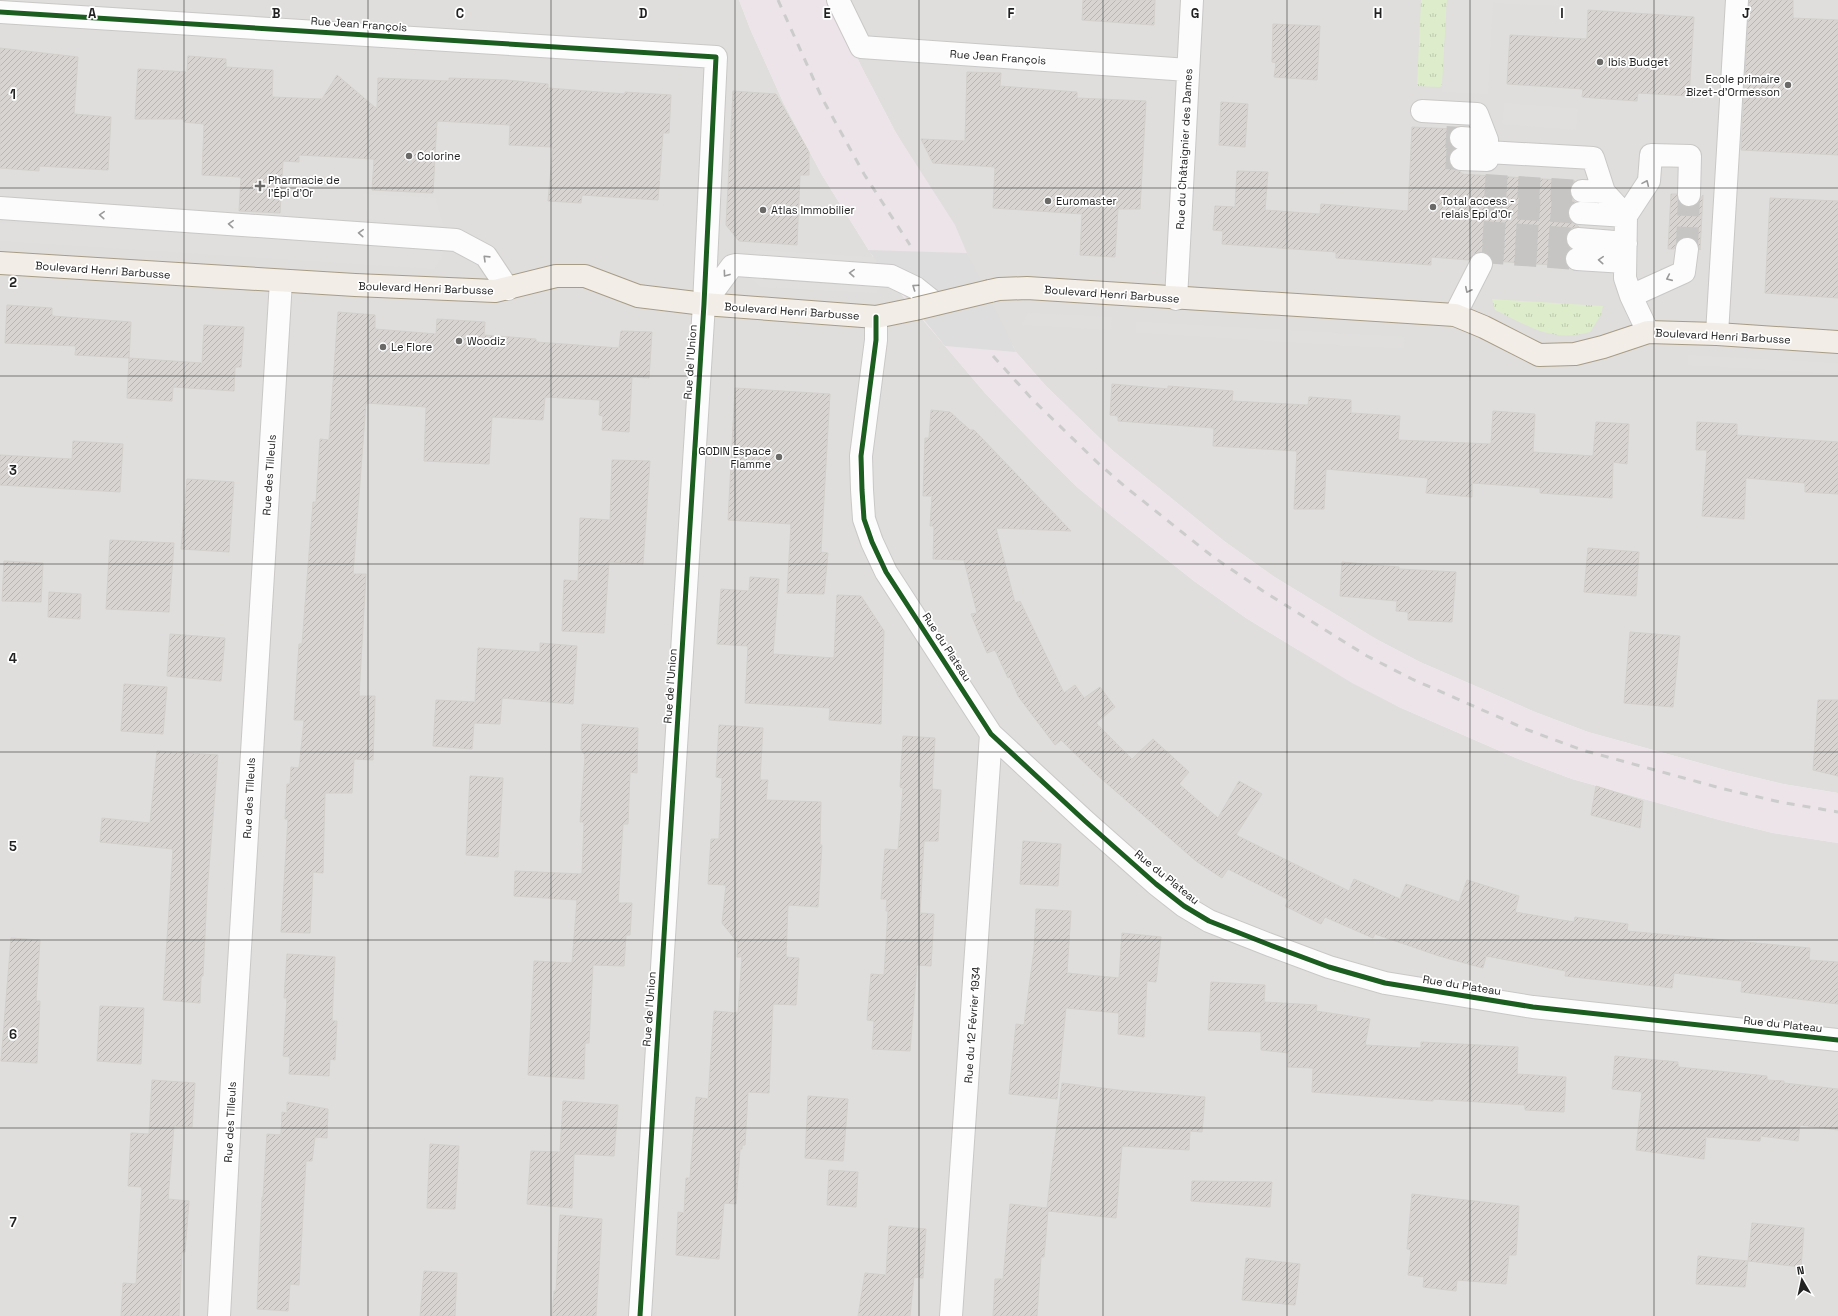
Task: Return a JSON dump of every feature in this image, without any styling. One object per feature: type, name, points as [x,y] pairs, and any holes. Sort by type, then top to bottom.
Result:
[{"type":"main road","name":"Boulevard Henri Barbusse","points":[[0,263],[281,281],[495,291],[556,276],[585,276],[638,296],[704,304],[876,317],[915,309],[990,290],[1027,288],[1176,299],[1455,315],[1539,355],[1576,354],[1648,332],[1717,334],[1838,342]]},
{"type":"street","name":"Rue Jean François","points":[[838,0],[861,47],[1188,70]]},
{"type":"street","name":"Rue du Châtaignier des Dames","points":[[1176,299],[1192,0]]},
{"type":"street","points":[[1717,334],[1737,0]]},
{"type":"street","name":"Rue Jean François","points":[[0,12],[716,56]]},
{"type":"street","name":"Rue de l'Union","points":[[640,1316],[704,304],[716,56]]},
{"type":"street","points":[[1422,111],[1477,114],[1487,157]]},
{"type":"street","points":[[1461,148],[1487,157],[1593,158],[1604,192],[1626,216]]},
{"type":"street","points":[[1648,332],[1631,296],[1625,278],[1625,253],[1626,216],[1649,181],[1651,155],[1690,156],[1689,195]]},
{"type":"street","points":[[1582,191],[1604,192]]},
{"type":"street","points":[[0,208],[456,240],[486,256],[508,289]]},
{"type":"street","points":[[1580,213],[1626,216]]},
{"type":"street","points":[[1578,249],[1625,253]]},
{"type":"street","points":[[1631,296],[1684,272],[1687,249]]},
{"type":"street","points":[[1455,315],[1481,264]]},
{"type":"street","points":[[704,304],[732,266],[891,276],[906,281],[936,304]]},
{"type":"street","name":"Rue des Tilleuls","points":[[219,1316],[233,1062],[281,281]]},
{"type":"street","name":"Rue du Plateau","points":[[876,317],[876,340],[862,456],[864,519],[886,572],[991,734],[1156,884],[1184,906],[1209,921],[1329,967],[1384,983],[1533,1007],[1838,1040]]},
{"type":"street","name":"Rue du 12 Février 1934","points":[[951,1316],[991,734]]},
{"type":"shaded area","points":[[0,0],[739,0],[751,31],[784,104],[822,175],[883,273],[985,393],[1077,487],[1194,581],[1246,618],[1295,648],[1399,707],[1516,758],[1572,779],[1716,819],[1773,833],[1838,843],[1838,1316],[0,1316]]},
{"type":"shaded area","points":[[739,0],[831,0],[861,66],[896,133],[955,225],[1002,336],[1046,386],[1112,450],[1224,541],[1273,576],[1376,639],[1420,662],[1535,712],[1588,732],[1729,771],[1783,784],[1838,793],[1838,843],[1773,833],[1716,819],[1572,779],[1516,758],[1399,707],[1352,683],[1246,618],[1194,581],[1077,487],[985,393],[883,273],[822,175],[784,104],[751,31]]},
{"type":"shaded area","points":[[831,0],[1838,0],[1838,793],[1783,784],[1729,771],[1588,732],[1535,712],[1420,662],[1376,639],[1273,576],[1224,541],[1112,450],[1046,386],[1016,352],[923,177],[896,133],[861,66]]},
{"type":"shaded area","points":[[1447,0],[1560,0],[1560,6],[1493,3],[1488,94],[1442,92]]},
{"type":"shaded area","points":[[1504,103],[1578,109],[1576,130],[1502,124]]},
{"type":"shaded area","points":[[364,194],[436,198],[443,225],[368,219]]},
{"type":"shaded area","points":[[0,222],[446,249],[434,269],[0,241]]},
{"type":"shaded area","points":[[758,250],[877,257],[886,268],[750,257]]},
{"type":"shaded area","points":[[749,276],[884,283],[876,293],[760,287]]},
{"type":"shaded area","points":[[1028,313],[1112,317],[1111,330],[1021,325]]},
{"type":"shaded area","points":[[1136,321],[1405,337],[1403,349],[1136,333]]},
{"type":"shaded area","points":[[1688,355],[1838,363],[1838,374],[1688,365]]},
{"type":"green space","points":[[1421,0],[1447,0],[1442,86],[1439,87],[1417,86]]},
{"type":"green space","points":[[1492,299],[1603,306],[1601,315],[1590,332],[1576,335],[1563,335],[1552,334],[1530,327],[1495,310]]},
{"type":"pier","points":[[868,250],[967,253],[1016,352],[945,346]]},
{"type":"building","points":[[1083,0],[1155,0],[1154,25],[1082,20]]},
{"type":"building","points":[[1749,0],[1793,0],[1793,18],[1838,20],[1838,155],[1741,150]]},
{"type":"building","name":"Ibis Budget","points":[[1588,10],[1694,17],[1689,96],[1638,93],[1637,101],[1582,97],[1583,89],[1507,84],[1510,35],[1587,39]]},
{"type":"building","points":[[1273,24],[1320,26],[1317,80],[1274,77],[1276,63],[1272,62]]},
{"type":"building","points":[[0,48],[78,57],[74,114],[111,117],[108,170],[39,166],[39,171],[0,168]]},
{"type":"building","points":[[188,56],[226,59],[226,67],[273,70],[272,97],[322,99],[337,75],[377,109],[378,78],[449,81],[449,78],[507,80],[548,84],[548,88],[625,94],[625,92],[671,95],[669,133],[663,133],[658,200],[582,195],[581,203],[548,201],[553,147],[509,145],[510,125],[437,121],[433,193],[372,190],[374,159],[299,155],[299,162],[283,161],[280,213],[239,211],[241,177],[202,175],[204,124],[184,122],[184,119],[135,119],[138,69],[187,72]]},
{"type":"building","points":[[967,72],[1001,73],[1000,86],[1077,92],[1077,98],[1146,101],[1140,209],[1118,209],[1115,257],[1080,255],[1082,214],[993,208],[995,167],[933,163],[921,139],[965,141]]},
{"type":"building","points":[[733,91],[776,94],[809,152],[809,175],[800,175],[797,245],[739,241],[726,225]]},
{"type":"building","points":[[1221,102],[1248,104],[1245,147],[1219,145]]},
{"type":"building","points":[[1412,127],[1453,129],[1449,137],[1450,144],[1454,149],[1450,153],[1450,165],[1455,170],[1461,172],[1461,174],[1575,181],[1571,185],[1570,191],[1571,197],[1575,202],[1570,206],[1568,213],[1569,219],[1579,227],[1572,228],[1568,232],[1566,238],[1570,249],[1566,252],[1565,258],[1567,266],[1493,261],[1487,253],[1481,252],[1474,254],[1469,260],[1431,257],[1431,265],[1336,258],[1336,252],[1222,244],[1223,231],[1213,230],[1215,206],[1235,207],[1237,171],[1268,172],[1265,210],[1320,214],[1321,204],[1408,211]]},
{"type":"building","points":[[1671,194],[1677,194],[1678,201],[1682,205],[1688,207],[1695,206],[1703,195],[1700,250],[1695,239],[1688,237],[1677,241],[1674,249],[1668,249]]},
{"type":"building","points":[[1770,198],[1838,201],[1838,298],[1765,293]]},
{"type":"building","points":[[7,305],[52,308],[52,316],[131,322],[129,358],[75,355],[76,346],[5,343]]},
{"type":"building","points":[[338,312],[375,315],[375,329],[436,334],[437,319],[485,322],[484,335],[536,339],[536,342],[619,348],[621,331],[652,332],[649,378],[632,377],[629,432],[602,430],[603,416],[599,415],[600,400],[545,397],[543,420],[492,417],[489,464],[424,461],[426,407],[366,403],[353,574],[366,574],[359,696],[375,696],[373,760],[354,759],[352,793],[325,793],[323,873],[313,872],[310,933],[281,932],[288,819],[285,819],[287,784],[290,784],[291,767],[299,768],[304,720],[294,720],[299,644],[302,644],[313,502],[316,502],[320,439],[329,440]]},
{"type":"building","points":[[204,325],[244,327],[241,367],[235,367],[234,391],[173,387],[172,401],[127,398],[129,358],[202,363]]},
{"type":"building","points":[[1112,384],[1168,389],[1168,386],[1233,391],[1232,401],[1308,405],[1309,397],[1351,400],[1351,413],[1400,416],[1398,440],[1491,444],[1493,411],[1535,414],[1533,452],[1593,456],[1596,422],[1629,424],[1627,464],[1613,462],[1612,498],[1540,493],[1540,488],[1472,483],[1472,497],[1426,493],[1428,478],[1326,469],[1324,509],[1294,509],[1297,451],[1213,446],[1214,428],[1118,421],[1118,416],[1110,415]]},
{"type":"building","name":"GODIN Espace Flamme","points":[[735,388],[830,394],[821,552],[828,553],[824,594],[787,593],[791,524],[728,520]]},
{"type":"building","points":[[931,410],[950,412],[970,430],[974,430],[1071,531],[996,528],[1015,603],[1020,601],[1064,693],[1075,685],[1084,698],[1100,687],[1115,707],[1096,723],[1132,759],[1153,739],[1189,772],[1179,784],[1218,818],[1239,781],[1262,794],[1236,835],[1349,891],[1354,879],[1400,899],[1406,884],[1459,902],[1467,880],[1519,896],[1515,912],[1574,922],[1575,917],[1628,924],[1627,931],[1810,948],[1809,960],[1838,962],[1838,1004],[1741,992],[1742,981],[1674,973],[1672,988],[1565,976],[1566,971],[1486,956],[1483,968],[1439,956],[1375,934],[1373,938],[1325,917],[1321,924],[1285,906],[1289,900],[1228,869],[1222,878],[1196,861],[1096,774],[1061,740],[1055,745],[1018,696],[1010,677],[1008,678],[995,650],[987,653],[971,614],[977,613],[964,560],[933,559],[934,526],[930,526],[932,496],[923,496],[925,438],[929,438]]},
{"type":"building","points":[[1697,422],[1737,424],[1737,435],[1838,442],[1838,494],[1805,492],[1805,483],[1746,478],[1744,519],[1702,516],[1707,450],[1696,450]]},
{"type":"building","points":[[73,441],[123,444],[120,492],[0,485],[0,455],[72,459]]},
{"type":"building","points":[[612,460],[650,461],[643,564],[609,562],[604,633],[562,631],[564,580],[578,581],[580,518],[610,520]]},
{"type":"building","points":[[187,479],[234,482],[229,552],[181,549]]},
{"type":"building","points":[[110,540],[174,543],[169,612],[106,609]]},
{"type":"building","points":[[1588,548],[1639,552],[1636,596],[1584,592]]},
{"type":"building","points":[[4,561],[43,563],[41,602],[2,601]]},
{"type":"building","points":[[1342,562],[1399,567],[1399,569],[1456,572],[1452,622],[1408,620],[1408,612],[1396,611],[1397,601],[1340,596]]},
{"type":"building","points":[[750,577],[779,579],[773,654],[834,658],[837,595],[861,596],[884,631],[881,724],[829,720],[830,708],[745,703],[748,646],[717,644],[721,589],[749,591]]},
{"type":"building","points":[[49,592],[81,594],[80,619],[48,617]]},
{"type":"building","points":[[1630,632],[1680,636],[1673,707],[1624,703]]},
{"type":"building","points":[[170,634],[225,638],[221,681],[167,676]]},
{"type":"building","points":[[540,643],[577,646],[573,704],[502,698],[500,724],[474,723],[472,749],[433,746],[436,700],[475,702],[478,648],[540,652]]},
{"type":"building","points":[[124,684],[167,687],[163,734],[121,731]]},
{"type":"building","points":[[1818,700],[1838,700],[1838,776],[1813,770]]},
{"type":"building","points":[[582,724],[638,728],[637,773],[630,772],[628,824],[623,824],[618,903],[632,903],[630,935],[626,935],[624,966],[593,965],[589,1043],[585,1043],[584,1079],[528,1075],[534,961],[572,963],[577,900],[514,896],[515,871],[582,874],[584,822],[580,822],[585,756],[581,749]]},
{"type":"building","points":[[719,725],[763,728],[760,780],[768,780],[766,800],[821,802],[820,845],[822,845],[818,907],[788,905],[786,957],[799,958],[796,1005],[773,1004],[769,1093],[748,1092],[745,1145],[742,1145],[742,1149],[740,1149],[736,1204],[724,1203],[719,1259],[676,1255],[678,1212],[684,1213],[686,1178],[690,1178],[696,1097],[708,1099],[714,1011],[738,1013],[742,957],[737,957],[738,943],[722,923],[726,885],[708,884],[711,839],[719,839],[722,778],[716,777]]},
{"type":"building","points":[[903,736],[935,738],[932,789],[941,790],[938,841],[924,841],[920,913],[934,914],[931,966],[917,965],[910,1051],[872,1049],[874,1021],[867,1020],[871,974],[884,975],[888,911],[886,911],[887,899],[881,899],[885,849],[898,850],[903,788],[900,787]]},
{"type":"building","points":[[157,751],[218,755],[200,1003],[163,1000],[173,849],[100,842],[102,818],[150,823]]},
{"type":"building","points":[[470,776],[503,778],[498,857],[466,855]]},
{"type":"building","points":[[1596,786],[1643,801],[1640,828],[1591,815]]},
{"type":"building","points":[[1023,841],[1061,844],[1058,886],[1020,884]]},
{"type":"building","points":[[1036,909],[1071,911],[1067,973],[1119,978],[1122,933],[1161,937],[1156,982],[1147,981],[1144,1037],[1118,1034],[1119,1013],[1066,1008],[1057,1099],[1009,1094],[1016,1024],[1024,1025],[1034,950]]},
{"type":"building","points":[[11,938],[40,940],[36,1001],[40,1001],[37,1063],[1,1061]]},
{"type":"building","points":[[287,954],[335,957],[332,1021],[337,1021],[335,1060],[330,1059],[329,1076],[289,1074],[290,1057],[283,1056],[287,998],[284,998]]},
{"type":"building","points":[[1211,982],[1265,985],[1264,1002],[1317,1005],[1316,1011],[1370,1019],[1365,1045],[1421,1048],[1421,1042],[1518,1047],[1517,1074],[1566,1077],[1564,1112],[1525,1110],[1525,1105],[1433,1099],[1433,1101],[1312,1092],[1313,1068],[1288,1067],[1289,1053],[1261,1050],[1261,1032],[1208,1030]]},
{"type":"building","points":[[100,1006],[144,1008],[141,1064],[97,1061]]},
{"type":"building","points":[[1615,1056],[1678,1062],[1678,1067],[1767,1076],[1767,1080],[1838,1089],[1838,1130],[1800,1125],[1798,1141],[1761,1136],[1760,1141],[1706,1137],[1704,1159],[1636,1150],[1642,1092],[1612,1089]]},
{"type":"building","points":[[152,1080],[195,1083],[192,1127],[174,1126],[168,1199],[189,1201],[185,1252],[182,1252],[179,1316],[121,1316],[123,1283],[136,1284],[142,1187],[128,1186],[131,1133],[149,1134]]},
{"type":"building","points":[[1062,1083],[1126,1091],[1205,1097],[1202,1132],[1190,1131],[1189,1150],[1122,1146],[1116,1218],[1048,1211],[1044,1257],[1041,1257],[1037,1316],[993,1316],[995,1279],[1003,1279],[1010,1204],[1047,1208]]},
{"type":"building","points":[[808,1096],[848,1099],[843,1161],[805,1158]]},
{"type":"building","points":[[563,1101],[618,1105],[614,1156],[574,1154],[572,1208],[527,1204],[531,1151],[560,1152]]},
{"type":"building","points":[[287,1102],[328,1109],[327,1138],[315,1137],[312,1161],[306,1161],[299,1285],[290,1284],[288,1311],[257,1309],[262,1197],[267,1134],[281,1135],[282,1112],[287,1113]]},
{"type":"building","points":[[430,1144],[459,1146],[455,1209],[427,1208]]},
{"type":"building","points":[[829,1170],[858,1172],[856,1207],[827,1205]]},
{"type":"building","points":[[1192,1181],[1272,1182],[1270,1207],[1191,1201]]},
{"type":"building","points":[[1412,1194],[1519,1206],[1516,1255],[1509,1255],[1506,1284],[1457,1280],[1456,1291],[1423,1287],[1424,1277],[1408,1275],[1411,1250],[1407,1249]]},
{"type":"building","points":[[560,1215],[602,1219],[596,1316],[552,1316],[554,1291],[556,1291]]},
{"type":"building","points":[[1752,1223],[1804,1228],[1801,1267],[1748,1261]]},
{"type":"building","points":[[889,1226],[926,1229],[923,1278],[914,1277],[910,1316],[858,1316],[865,1273],[886,1275]]},
{"type":"building","points":[[1698,1256],[1748,1261],[1745,1287],[1696,1284]]},
{"type":"building","points":[[1246,1258],[1300,1264],[1295,1305],[1242,1300]]},
{"type":"building","points":[[424,1271],[457,1273],[455,1316],[420,1316]]},
{"type":"tunnel","points":[[1446,137],[1461,138]]},
{"type":"tunnel","points":[[1446,158],[1461,159]]},
{"type":"tunnel","points":[[1485,185],[1582,191]]},
{"type":"tunnel","points":[[1687,249],[1689,195]]},
{"type":"tunnel","points":[[1485,206],[1580,213]]},
{"type":"tunnel","points":[[1483,232],[1578,239]]},
{"type":"tunnel","points":[[1482,252],[1577,259]]},
{"type":"railway","points":[[778,0],[822,98],[864,174],[910,245]]},
{"type":"railway","points":[[993,356],[1033,400],[1099,464],[1128,489],[1212,556],[1263,591],[1367,656],[1412,679],[1528,730],[1582,750],[1724,789],[1780,802],[1838,812]]},
{"type":"cycle path","points":[[0,12],[716,57],[704,304],[640,1316]]},
{"type":"cycle path","points":[[876,317],[876,340],[861,456],[862,490],[864,519],[872,542],[886,572],[991,734],[1085,821],[1156,884],[1184,906],[1209,921],[1270,945],[1329,967],[1385,983],[1533,1007],[1838,1040]]},
{"type":"place","name":"Ibis Budget","points":[[1600,62]]},
{"type":"place","name":"Ecole primaire Bizet-d'Ormesson","points":[[1788,85]]},
{"type":"place","name":"Colorine","points":[[409,156]]},
{"type":"place","name":"Pharmacie de l'Épi d'Or","points":[[260,186]]},
{"type":"place","name":"Euromaster","points":[[1048,201]]},
{"type":"place","name":"Total access - relais Epi d'Or","points":[[1433,207]]},
{"type":"place","name":"Atlas Immobilier","points":[[763,210]]},
{"type":"place","name":"Woodiz","points":[[459,341]]},
{"type":"place","name":"Le Flore","points":[[383,347]]},
{"type":"place","name":"GODIN Espace Flamme","points":[[779,457]]}]
